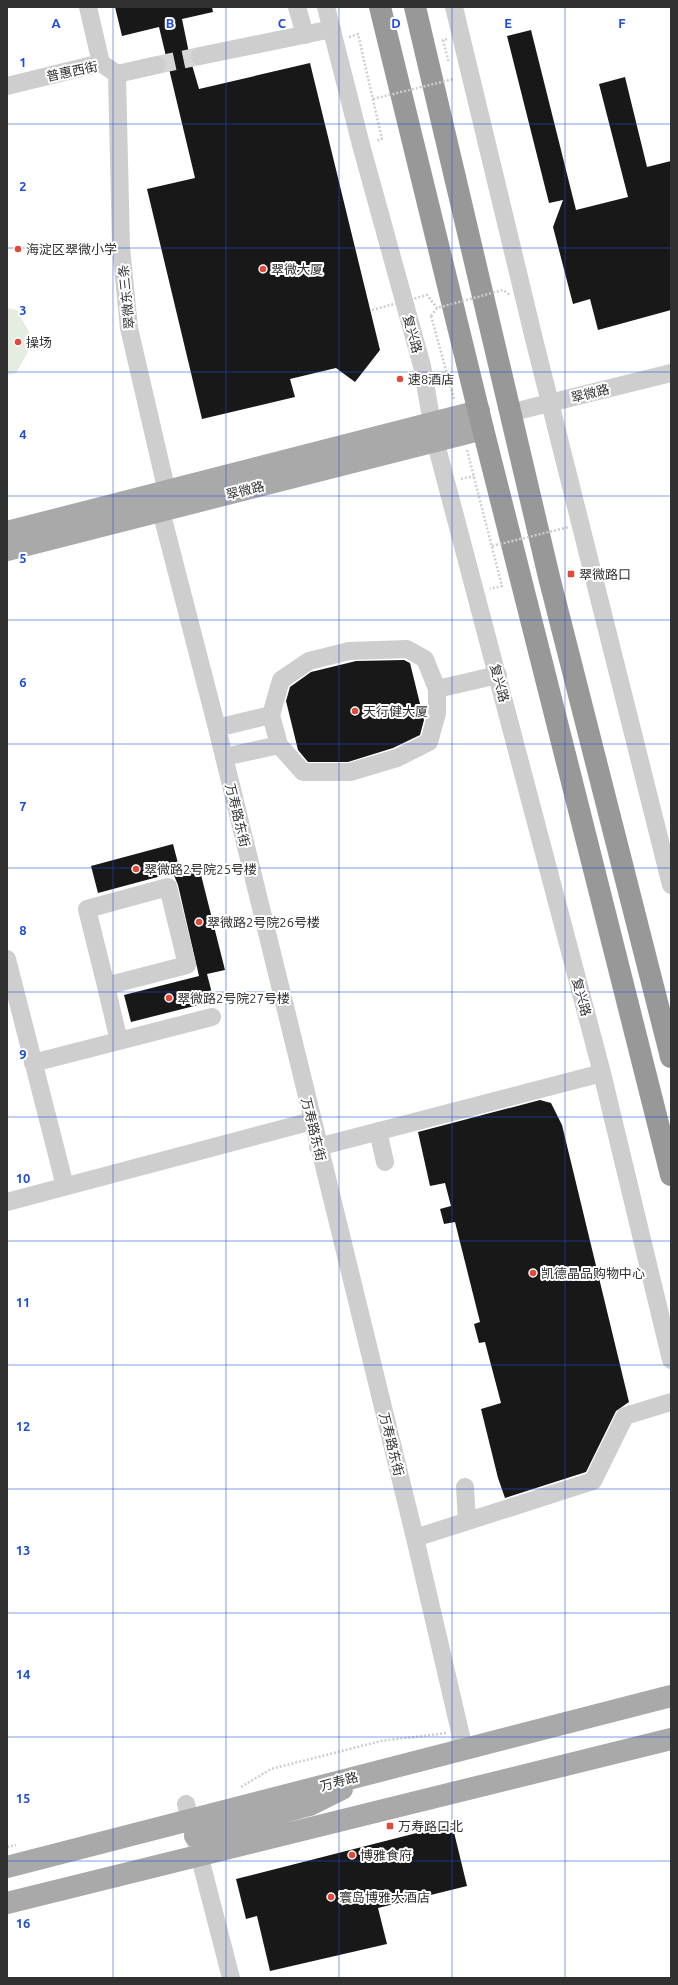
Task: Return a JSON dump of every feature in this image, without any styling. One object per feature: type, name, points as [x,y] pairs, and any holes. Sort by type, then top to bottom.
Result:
[{"type":"highway","points":[[380,7],[471,423],[671,1176]]},
{"type":"highway","points":[[418,14],[509,413],[671,1057]]},
{"type":"main road","name":"翠微路","points":[[7,550],[164,502],[471,423]]},
{"type":"main road","name":"翠微路","points":[[7,532],[164,502]]},
{"type":"main road","points":[[7,1867],[310,1806],[378,1770],[462,1740],[671,1696]]},
{"type":"main road","points":[[7,1903],[193,1829],[671,1739]]},
{"type":"street","points":[[88,7],[101,63]]},
{"type":"street","points":[[297,7],[305,35]]},
{"type":"street","name":"复兴路","points":[[326,7],[422,366],[434,432],[602,1073],[671,1360]]},
{"type":"street","points":[[454,7],[671,885]]},
{"type":"street","points":[[200,56],[332,29]]},
{"type":"street","name":"普惠西街","points":[[7,86],[101,63],[117,74],[157,65]]},
{"type":"street","name":"翠微东三条","points":[[117,74],[121,247],[129,328],[164,502]]},
{"type":"street","name":"翠微路","points":[[509,413],[671,373]]},
{"type":"street","name":"万寿路东街","points":[[164,502],[318,1147],[415,1538],[462,1740]]},
{"type":"street","points":[[407,649],[425,659],[437,689],[437,713],[430,742],[397,758],[350,772],[303,772],[279,745],[271,715],[281,680],[309,661],[349,651],[407,649]]},
{"type":"street","points":[[437,689],[498,675]]},
{"type":"street","points":[[217,728],[271,715]]},
{"type":"street","points":[[224,757],[279,745]]},
{"type":"street","points":[[106,986],[187,965],[168,887],[88,909],[106,986],[119,1041]]},
{"type":"street","points":[[7,959],[64,1186]]},
{"type":"street","points":[[33,1063],[212,1017]]},
{"type":"street","points":[[318,1147],[602,1073]]},
{"type":"street","points":[[7,1202],[312,1121]]},
{"type":"street","points":[[378,1131],[385,1162]]},
{"type":"street","points":[[415,1538],[593,1481],[625,1416],[671,1402]]},
{"type":"street","points":[[465,1487],[467,1521]]},
{"type":"street","points":[[193,1829],[231,1978]]},
{"type":"path","points":[[358,34],[382,139]]},
{"type":"path","points":[[443,40],[450,66]]},
{"type":"path","points":[[373,100],[454,79],[452,72]]},
{"type":"path","points":[[502,586],[492,546],[471,423],[431,316],[437,308],[503,290],[510,295]]},
{"type":"path","points":[[372,310],[427,295],[437,308]]},
{"type":"path","points":[[492,546],[569,527]]},
{"type":"path","points":[[234,1790],[271,1770],[381,1741],[462,1740]]},
{"type":"path","points":[[7,1847],[22,1843]]},
{"type":"shaded area","name":"操场","points":[[7,308],[17,310],[29,332],[28,352],[16,373],[7,375]]},
{"type":"building","name":"翠微大厦","points":[[115,7],[212,7],[213,12],[182,19],[190,58],[199,89],[310,63],[380,350],[355,382],[336,368],[290,379],[295,397],[202,419],[147,189],[195,178],[159,27],[122,36]]},
{"type":"building","points":[[531,30],[576,210],[628,197],[599,84],[625,77],[647,167],[671,161],[671,310],[598,330],[590,299],[573,304],[553,227],[563,200],[549,203],[507,36]]},
{"type":"building","name":"天行健大厦","points":[[404,660],[410,663],[424,720],[420,735],[393,748],[348,762],[308,762],[298,750],[286,701],[290,687],[311,672],[356,661]]},
{"type":"building","name":"翠微路2号院25号楼","points":[[173,844],[180,871],[98,893],[91,866]]},
{"type":"building","points":[[199,867],[225,970],[207,974],[214,1001],[131,1022],[124,995],[199,976],[178,885],[173,873]]},
{"type":"building","name":"凯德晶品购物中心","points":[[540,1100],[551,1103],[562,1125],[629,1402],[616,1411],[586,1472],[505,1498],[498,1478],[481,1409],[501,1403],[485,1342],[479,1343],[474,1324],[480,1322],[455,1222],[444,1224],[440,1209],[451,1206],[445,1183],[430,1186],[418,1132]]},
{"type":"building","name":"寰岛博雅大酒店","points":[[452,1824],[467,1886],[378,1908],[387,1944],[270,1971],[257,1916],[246,1919],[236,1879]]},
{"type":"tunnel","points":[[157,65],[200,56]]},
{"type":"place","name":"海淀区翠微小学","points":[[18,249]]},
{"type":"place","name":"翠微大厦","points":[[263,269]]},
{"type":"place","name":"操场","points":[[18,342]]},
{"type":"place","name":"速8酒店","points":[[400,379]]},
{"type":"place","name":"翠微路口","points":[[571,574]]},
{"type":"place","name":"天行健大厦","points":[[355,711]]},
{"type":"place","name":"翠微路2号院25号楼","points":[[136,869]]},
{"type":"place","name":"翠微路2号院26号楼","points":[[199,922]]},
{"type":"place","name":"翠微路2号院27号楼","points":[[169,998]]},
{"type":"place","name":"凯德晶品购物中心","points":[[533,1273]]},
{"type":"place","name":"万寿路口北","points":[[390,1826]]},
{"type":"place","name":"博雅食府","points":[[352,1855]]},
{"type":"place","name":"寰岛博雅大酒店","points":[[331,1897]]}]
